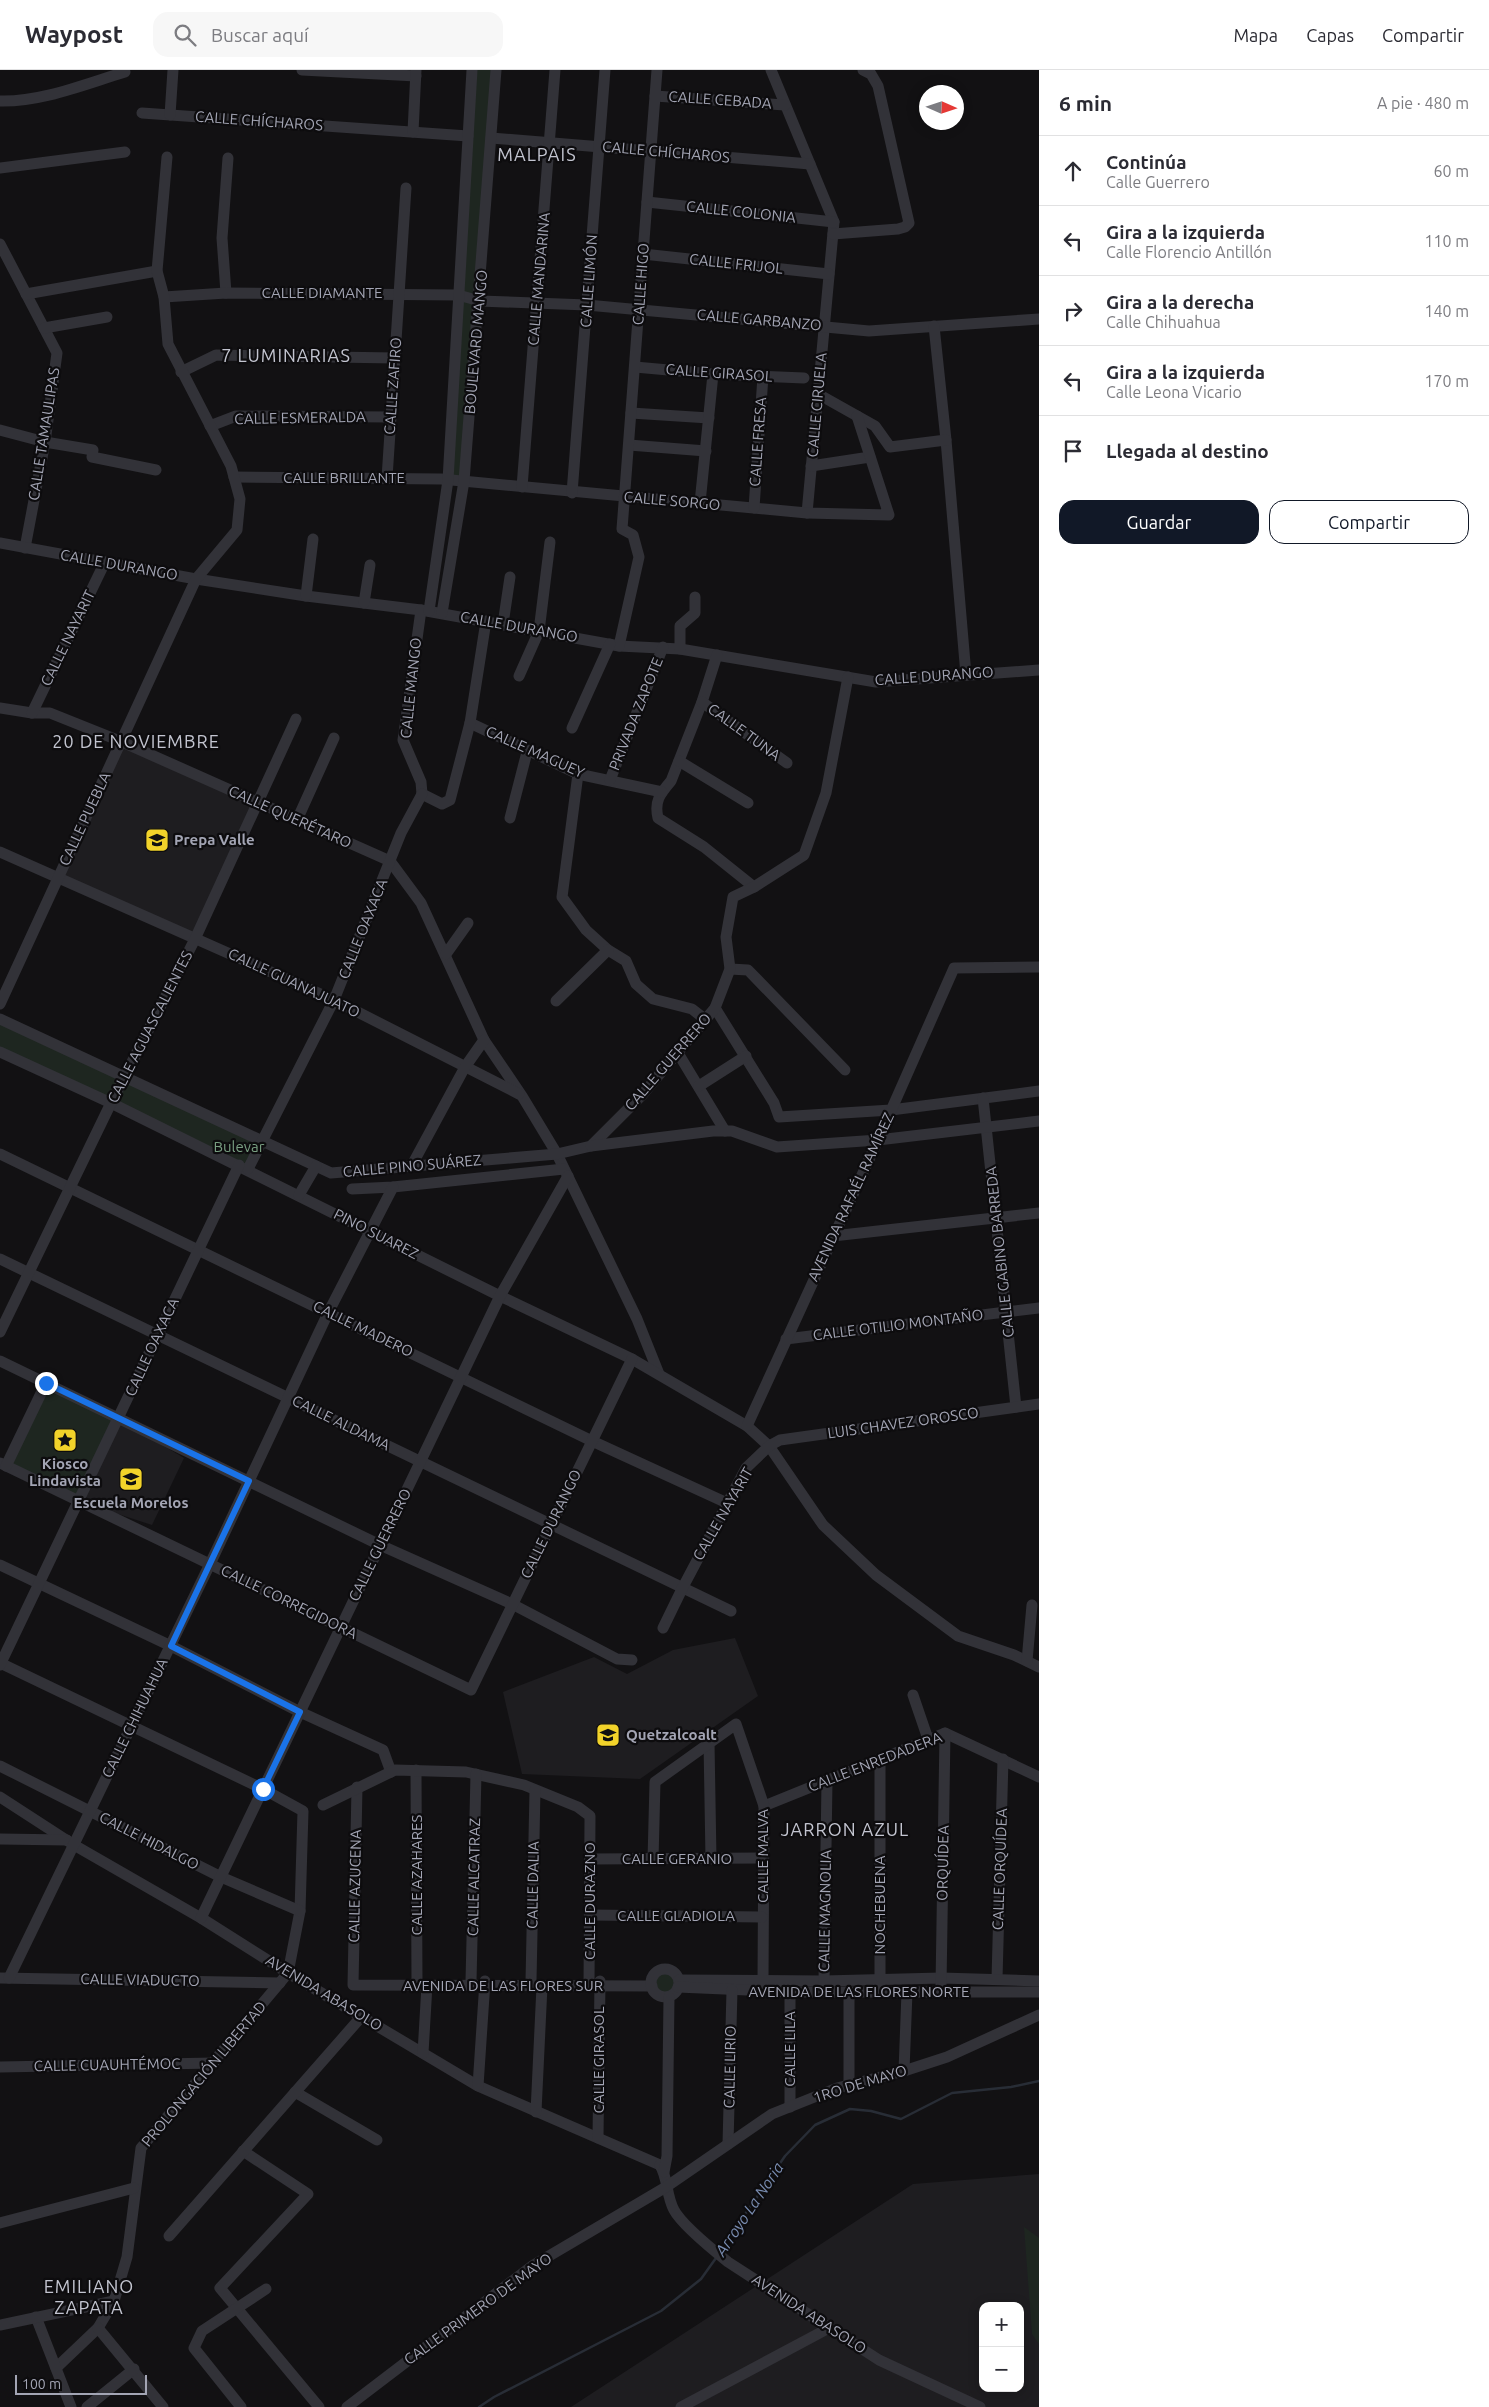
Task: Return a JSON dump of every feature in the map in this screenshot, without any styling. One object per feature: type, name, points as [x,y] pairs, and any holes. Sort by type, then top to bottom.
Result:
[{"type":"street","points":[[170,114],[173,70]]},
{"type":"street","points":[[302,70],[416,73],[413,132]]},
{"type":"street","name":"BOULEVARD MANGO","points":[[425,610],[456,480],[458,295],[472,70]]},
{"type":"street","name":"BOULEVARD MANGO","points":[[442,613],[456,480],[480,301],[496,70]]},
{"type":"street","name":"CALLE MANDARINA","points":[[522,488],[555,70]]},
{"type":"street","name":"CALLE LIMÓN","points":[[572,493],[605,70]]},
{"type":"street","name":"CALLE HIGO","points":[[615,645],[639,557],[633,535],[622,529],[657,70]]},
{"type":"street","name":"CALLE CIRUELA","points":[[771,70],[834,222],[807,514]]},
{"type":"street","points":[[833,234],[898,229],[905,227],[909,222],[878,86],[870,74],[863,70]]},
{"type":"street","points":[[0,101],[16,102],[42,96],[102,74],[125,72]]},
{"type":"street","name":"CALLE CEBADA","points":[[655,96],[785,105]]},
{"type":"street","name":"CALLE CHÍCHAROS","points":[[142,112],[468,136]]},
{"type":"street","name":"CALLE CHÍCHAROS","points":[[491,138],[810,164]]},
{"type":"street","points":[[0,168],[126,152]]},
{"type":"street","points":[[26,294],[156,271],[168,157]]},
{"type":"street","points":[[226,293],[222,238],[228,158]]},
{"type":"street","name":"CALLE ZAFIRO","points":[[387,478],[406,188]]},
{"type":"street","name":"CALLE COLONIA","points":[[647,202],[834,222]]},
{"type":"street","name":"CALLE TAMAULIPAS","points":[[0,244],[57,353],[45,442],[24,548]]},
{"type":"street","name":"CALLE FRIJOL","points":[[643,254],[829,274]]},
{"type":"street","name":"CALLE PUEBLA","points":[[0,1004],[196,579],[237,530],[240,499],[231,466],[168,344],[164,297],[156,271]]},
{"type":"street","name":"CALLE DIAMANTE","points":[[164,297],[226,293],[399,294],[458,295],[480,301]]},
{"type":"street","name":"CALLE GARBANZO","points":[[480,301],[587,305],[639,311],[825,325],[869,331],[1039,319]]},
{"type":"street","points":[[44,328],[108,317]]},
{"type":"street","points":[[934,326],[946,440],[966,675]]},
{"type":"street","points":[[181,372],[216,355],[394,358]]},
{"type":"street","name":"CALLE GIRASOL","points":[[635,367],[713,374],[804,378]]},
{"type":"street","points":[[700,503],[713,374]]},
{"type":"street","name":"CALLE FRESA","points":[[754,508],[763,376]]},
{"type":"street","points":[[818,394],[875,426],[890,447],[946,440]]},
{"type":"street","points":[[631,413],[709,418]]},
{"type":"street","name":"CALLE ESMERALDA","points":[[210,426],[236,416],[390,417]]},
{"type":"street","points":[[811,466],[870,457],[857,416]]},
{"type":"street","points":[[0,430],[45,442],[93,450],[92,457],[156,470]]},
{"type":"street","points":[[629,444],[706,451]]},
{"type":"street","name":"CALLE SORGO","points":[[456,480],[572,493],[807,514],[890,515],[870,457]]},
{"type":"street","name":"CALLE BRILLANTE","points":[[234,477],[456,480]]},
{"type":"street","points":[[306,596],[313,539]]},
{"type":"street","points":[[519,676],[539,631],[550,542]]},
{"type":"street","name":"CALLE DURANGO","points":[[0,543],[196,579],[306,596],[425,610],[615,645],[680,648],[876,682],[1039,670]]},
{"type":"street","name":"CALLE NAYARIT","points":[[32,713],[105,562]]},
{"type":"street","points":[[364,603],[370,565]]},
{"type":"street","points":[[503,624],[510,577]]},
{"type":"street","points":[[680,648],[680,626],[696,614],[695,597]]},
{"type":"street","name":"CALLE MANGO","points":[[422,794],[421,782],[403,740],[425,610]]},
{"type":"street","points":[[422,794],[442,804],[450,800],[470,723],[486,621]]},
{"type":"street","points":[[572,728],[615,645]]},
{"type":"street","name":"PRIVADA ZAPOTE","points":[[610,780],[663,647]]},
{"type":"street","points":[[717,655],[702,702],[671,781],[662,792],[655,806],[658,818],[704,847],[754,887]]},
{"type":"street","name":"CALLE GUERRERO","points":[[591,1146],[643,1094],[715,1008],[730,969],[726,937],[734,897],[754,887],[804,855],[826,793],[848,678]]},
{"type":"street","name":"CALLE TUNA","points":[[702,702],[787,763]]},
{"type":"street","name":"CALLE QUERÉTARO","points":[[0,708],[32,713],[50,713],[120,741],[390,861],[421,903],[484,1040],[522,1096]]},
{"type":"street","name":"CALLE AGUASCALIENTES","points":[[0,1332],[111,1103],[195,938],[256,802],[296,719]]},
{"type":"street","name":"CALLE MAGUEY","points":[[470,723],[527,752],[578,774],[662,792]]},
{"type":"street","points":[[297,820],[334,738]]},
{"type":"street","points":[[510,818],[527,752]]},
{"type":"street","points":[[678,761],[748,803]]},
{"type":"street","points":[[578,774],[562,897],[586,930],[608,950],[626,961],[636,984],[653,999],[692,1009],[706,1020]]},
{"type":"street","name":"CALLE OAXACA","points":[[0,1664],[79,1503],[198,1250],[243,1167],[262,1141],[334,1000],[401,833],[422,794]]},
{"type":"street","name":"CALLE GUANAJUATO","points":[[0,852],[334,1000],[522,1096]]},
{"type":"street","points":[[446,954],[468,923]]},
{"type":"street","points":[[556,1001],[608,950]]},
{"type":"street","name":"AVENIDA RAFAÉL RAMÍREZ","points":[[747,1426],[878,1140],[954,968],[1039,967]]},
{"type":"street","points":[[730,969],[748,970],[845,1070]]},
{"type":"street","points":[[715,1008],[774,1103],[779,1117],[891,1110],[1039,1091]]},
{"type":"street","name":"CALLE PINO SUÁREZ","points":[[0,1019],[331,1173],[557,1154]]},
{"type":"street","points":[[412,1165],[465,1066],[484,1040]]},
{"type":"street","name":"PINO SUAREZ","points":[[0,1052],[243,1167],[500,1296],[632,1359],[747,1426],[768,1446],[823,1525],[876,1575],[958,1636],[1039,1667]]},
{"type":"street","points":[[678,1053],[725,1131]]},
{"type":"street","points":[[699,1086],[746,1056]]},
{"type":"street","points":[[522,1096],[557,1154],[636,1320],[659,1374]]},
{"type":"street","name":"CALLE GABINO BARREDA","points":[[983,1098],[1016,1407]]},
{"type":"street","points":[[557,1154],[591,1146],[725,1131],[732,1131],[777,1147],[878,1140],[1039,1121]]},
{"type":"street","name":"CALLE MADERO","points":[[0,1154],[592,1441],[727,1503]]},
{"type":"street","points":[[299,1195],[316,1166]]},
{"type":"street","points":[[352,1189],[566,1173]]},
{"type":"street","name":"CALLE GUERRERO","points":[[201,1918],[500,1296],[566,1173]]},
{"type":"street","name":"CALLE CHIHUAHUA","points":[[5,1978],[71,1842],[90,1811],[132,1726],[328,1313],[393,1187]]},
{"type":"street","points":[[833,1236],[1039,1212]]},
{"type":"street","name":"CALLE ALDAMA","points":[[0,1259],[731,1611]]},
{"type":"street","name":"CALLE OTILIO MONTAÑO","points":[[786,1339],[1039,1308]]},
{"type":"street","name":"CALLE DURANGO","points":[[471,1690],[632,1359]]},
{"type":"street","points":[[0,1361],[380,1545],[512,1604],[617,1659],[632,1660]]},
{"type":"street","points":[[3,1464],[46,1383]]},
{"type":"street","name":"LUIS CHAVEZ OROSCO","points":[[768,1446],[780,1440],[1039,1404]]},
{"type":"street","name":"CALLE NAYARIT","points":[[663,1628],[746,1468],[768,1446]]},
{"type":"street","name":"CALLE CORREGIDORA","points":[[3,1464],[79,1503],[471,1690]]},
{"type":"street","points":[[0,1565],[171,1646],[300,1712],[383,1750],[391,1772]]},
{"type":"street","points":[[1026,1661],[1032,1605]]},
{"type":"street","points":[[0,1664],[263,1789],[303,1811],[300,1911],[288,1973]]},
{"type":"street","points":[[913,1695],[928,1739]]},
{"type":"street","name":"CALLE MALVA","points":[[709,1742],[736,1724],[764,1806],[762,1986]]},
{"type":"street","name":"CALLE ENREDADERA","points":[[764,1806],[945,1732],[1039,1778]]},
{"type":"street","name":"ORQUÍDEA","points":[[940,1992],[945,1732]]},
{"type":"street","points":[[653,1860],[655,1782],[709,1742]]},
{"type":"street","points":[[709,1742],[711,1859]]},
{"type":"street","name":"NOCHEBUENA","points":[[879,1992],[880,1758]]},
{"type":"street","name":"CALLE ORQUÍDEA","points":[[997,1979],[1003,1759]]},
{"type":"street","name":"CALLE HIDALGO","points":[[0,1766],[221,1877],[300,1911]]},
{"type":"street","points":[[323,1805],[391,1772],[416,1770],[476,1774],[536,1790]]},
{"type":"street","name":"CALLE AZAHARES","points":[[416,1770],[423,2053]]},
{"type":"street","name":"CALLE ALCATRAZ","points":[[471,1981],[476,1774]]},
{"type":"street","name":"CALLE MAGNOLIA","points":[[824,1981],[827,1781]]},
{"type":"street","name":"CALLE AZUCENA","points":[[354,1983],[357,1787]]},
{"type":"street","name":"CALLE DURAZNO","points":[[536,1790],[578,1807],[590,1816],[590,1916],[594,1984]]},
{"type":"street","name":"CALLE DALIA","points":[[531,1981],[536,1790]]},
{"type":"street","name":"AVENIDA ABASOLO","points":[[0,1798],[478,2086],[662,2168]]},
{"type":"street","points":[[0,1839],[71,1842]]},
{"type":"street","name":"CALLE GERANIO","points":[[590,1859],[764,1858]]},
{"type":"street","name":"CALLE GLADIOLA","points":[[590,1916],[762,1916]]},
{"type":"street","points":[[664,1970],[672,1971],[678,1984],[666,1997],[656,1993],[652,1984],[656,1974],[664,1970]]},
{"type":"street","name":"PROLONGACIÓN LIBERTAD","points":[[56,2368],[98,2328],[114,2301],[127,2256],[134,2188],[141,2148],[288,1973]]},
{"type":"street","name":"CALLE VIADUCTO","points":[[5,1978],[280,1983]]},
{"type":"street","name":"AVENIDA DE LAS FLORES NORTE","points":[[678,1984],[732,1990],[824,1981],[941,1978],[1039,1980]]},
{"type":"street","name":"AVENIDA DE LAS FLORES SUR","points":[[422,1983],[471,1981],[542,1986],[652,1984]]},
{"type":"street","name":"AVENIDA DE LAS FLORES SUR","points":[[354,1983],[531,1981],[594,1984]]},
{"type":"street","points":[[478,2086],[484,1983]]},
{"type":"street","name":"CALLE GIRASOL","points":[[594,1984],[598,2138]]},
{"type":"street","name":"AVENIDA DE LAS FLORES NORTE","points":[[678,1984],[762,1986],[790,1992],[1039,1992]]},
{"type":"street","points":[[536,2112],[542,1986]]},
{"type":"street","name":"CALLE LIRIO","points":[[728,2144],[732,1990]]},
{"type":"street","name":"CALLE LILA","points":[[790,1992],[790,2107]]},
{"type":"street","points":[[849,1992],[849,2085]]},
{"type":"street","points":[[904,2071],[907,1992]]},
{"type":"street","name":"AVENIDA ABASOLO","points":[[666,1997],[662,2168],[674,2210],[710,2248],[728,2262],[829,2328],[879,2360],[980,2407]]},
{"type":"street","name":"1RO DE MAYO","points":[[666,2187],[772,2114],[849,2085],[904,2071],[947,2057],[1039,2015]]},
{"type":"street","points":[[169,2236],[362,2016]]},
{"type":"street","name":"CALLE CUAUHTÉMOC","points":[[0,2068],[214,2063]]},
{"type":"street","points":[[295,2092],[377,2140]]},
{"type":"street","points":[[243,2151],[308,2194],[220,2288],[235,2309],[319,2407]]},
{"type":"street","name":"CALLE PRIMERO DE MAYO","points":[[347,2407],[532,2266],[666,2187]]},
{"type":"street","points":[[0,2223],[134,2188]]},
{"type":"street","points":[[241,2407],[194,2348],[202,2331],[266,2289]]},
{"type":"street","points":[[0,2325],[114,2301]]},
{"type":"street","points":[[36,2317],[71,2407]]},
{"type":"street","points":[[98,2328],[134,2369],[163,2407]]},
{"type":"street","points":[[681,2407],[829,2328]]},
{"type":"street","points":[[87,2407],[134,2369]]},
{"type":"shaded area","name":"Prepa Valle","points":[[120,741],[256,802],[195,939],[58,878]]},
{"type":"shaded area","name":"Escuela Morelos","points":[[117,1418],[184,1458],[152,1525],[78,1501]]},
{"type":"shaded area","name":"Quetzalcoalt","points":[[735,1638],[758,1696],[640,1779],[522,1774],[503,1692],[594,1657],[627,1674],[673,1650]]},
{"type":"shaded area","points":[[1039,2174],[1039,2407],[571,2407],[913,2184]]},
{"type":"green space","points":[[472,70],[496,70],[464,481],[448,480]]},
{"type":"green space","name":"Bulevar","points":[[0,1019],[262,1141],[248,1169],[0,1052]]},
{"type":"green space","points":[[46,1383],[117,1418],[78,1501],[6,1466]]},
{"type":"green space","points":[[668,1970],[679,1983],[664,1997],[652,1982]]},
{"type":"green space","points":[[1024,2227],[1039,2238],[1039,2344],[1032,2334]]},
{"type":"waterway","name":"Arroyo La Noria","points":[[720,2251],[785,2156],[815,2125],[850,2109],[871,2111],[901,2119],[952,2093],[1011,2087],[1039,2081]]},
{"type":"waterway","name":"Arroyo La Noria","points":[[479,2407],[494,2397],[661,2311],[701,2279],[716,2258]]},
{"type":"place","name":"Prepa Valle","points":[[157,840]]},
{"type":"place","name":"Kiosco Lindavista","points":[[65,1440]]},
{"type":"place","name":"Escuela Morelos","points":[[131,1479]]},
{"type":"place","name":"Quetzalcoalt","points":[[608,1735]]},
{"type":"district","name":"MALPAIS","points":[[537,155]]},
{"type":"district","name":"7 LUMINARIAS","points":[[286,356]]},
{"type":"district","name":"20 DE NOVIEMBRE","points":[[136,742]]},
{"type":"district","name":"JARRON AZUL","points":[[845,1830]]},
{"type":"district","name":"EMILIANO ZAPATA","points":[[89,2297]]},
{"type":"route","points":[[46,1383],[249,1481],[171,1646],[300,1712],[263,1789]]}]
